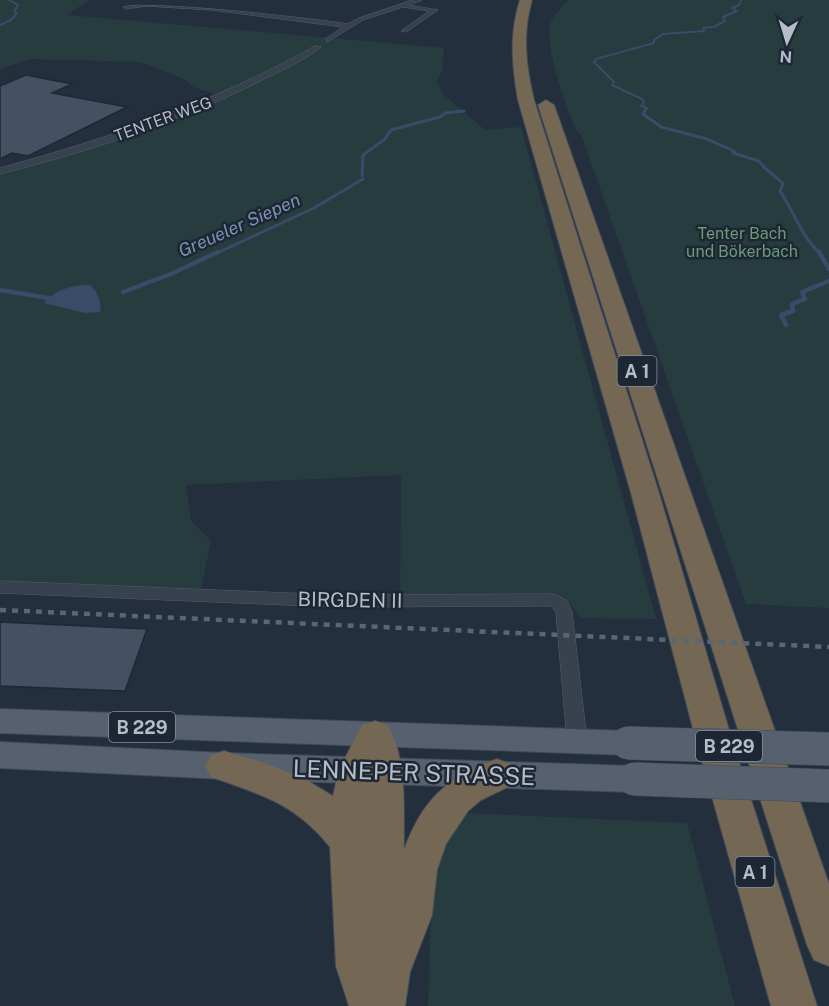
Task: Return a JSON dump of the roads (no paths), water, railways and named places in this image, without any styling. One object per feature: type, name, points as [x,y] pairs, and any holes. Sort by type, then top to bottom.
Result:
[{"type":"highway","name":"A 1","points":[[526,0],[518,49],[526,100],[645,493],[714,740],[794,1006]]},
{"type":"highway","name":"A 1","points":[[541,0],[534,34],[537,71],[544,100],[829,945]]},
{"type":"highway","points":[[372,759],[352,795],[350,842],[358,966],[372,1006]]},
{"type":"highway","points":[[372,759],[384,915],[397,953]]},
{"type":"highway","points":[[224,766],[281,785],[308,799],[326,813],[350,842]]},
{"type":"highway","points":[[382,1006],[389,966],[397,953],[411,915],[417,870],[434,827],[454,800],[468,789],[497,775]]},
{"type":"main road","name":"LENNEPER STRASSE","points":[[0,722],[372,759],[497,775],[829,786]]},
{"type":"main road","name":"LENNEPER STRASSE","points":[[0,755],[224,766],[372,759],[577,741],[829,749]]},
{"type":"street","points":[[187,6],[201,0]]},
{"type":"street","points":[[126,7],[136,4],[187,6],[346,26],[378,12],[419,0]]},
{"type":"street","points":[[398,6],[435,10],[425,19],[411,24],[404,32]]},
{"type":"street","name":"TENTER WEG","points":[[0,171],[108,140],[188,112],[262,79],[317,47],[310,43],[327,40],[346,26]]},
{"type":"street","name":"BIRGDEN II","points":[[0,586],[335,601],[553,600],[561,604],[564,612],[577,741]]},
{"type":"water","points":[[90,285],[98,297],[100,312],[85,313],[44,303],[48,298],[65,289]]},
{"type":"waterway","points":[[0,25],[11,20],[17,13],[14,12],[18,5],[9,0]]},
{"type":"waterway","points":[[646,109],[641,106],[644,103],[642,99],[612,85],[614,82],[594,62],[596,59],[654,43],[654,40],[663,34],[704,31],[703,28],[714,27],[725,21],[723,17],[737,11],[732,8],[739,5],[741,0]]},
{"type":"waterway","points":[[646,109],[643,114],[661,127],[707,139],[734,151],[733,153],[759,161],[783,184],[780,191],[803,232],[819,252]]},
{"type":"waterway","name":"Greueler Siepen","points":[[362,176],[363,155],[385,139],[391,130],[440,117],[445,113],[464,111]]},
{"type":"waterway","name":"Greueler Siepen","points":[[215,254],[314,208],[363,179]]},
{"type":"waterway","name":"Greueler Siepen","points":[[123,292],[171,274],[218,252]]},
{"type":"waterway","points":[[819,252],[829,269]]},
{"type":"waterway","points":[[786,325],[781,315],[793,311],[792,304],[805,299],[802,292],[829,281]]},
{"type":"waterway","name":"Greueler Siepen","points":[[0,290],[54,299]]},
{"type":"railway","points":[[0,610],[829,647]]},
{"type":"park label","name":"Tenter Bach und Bökerbach","points":[[742,242]]}]
